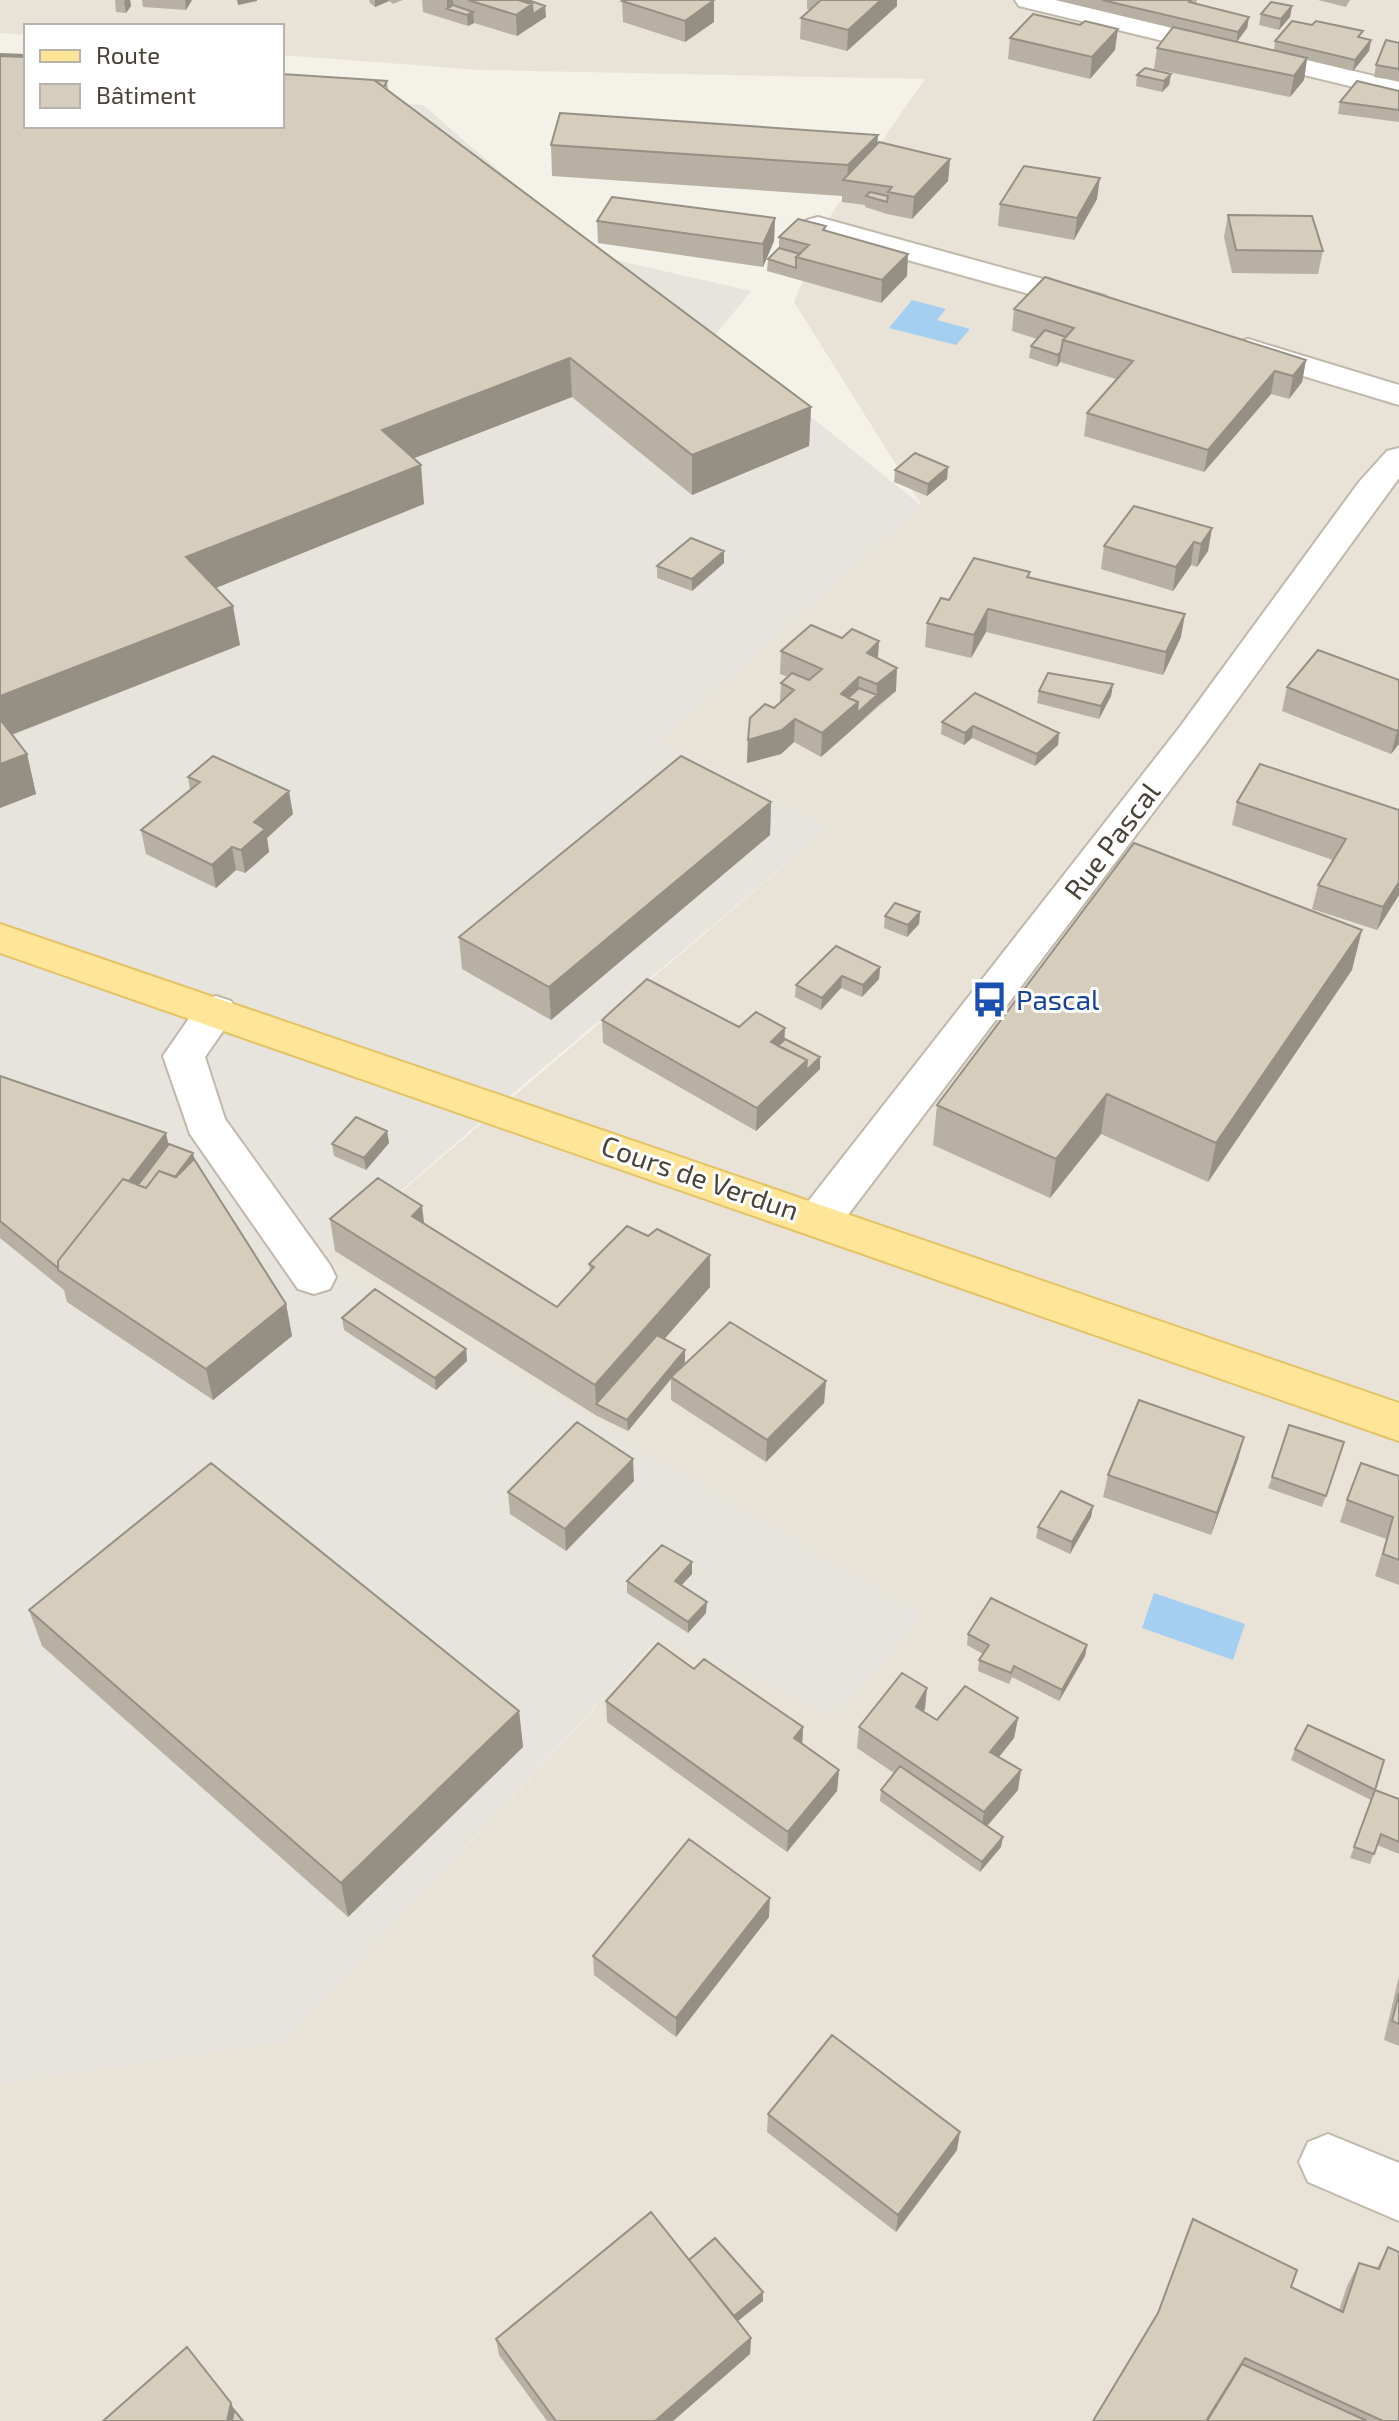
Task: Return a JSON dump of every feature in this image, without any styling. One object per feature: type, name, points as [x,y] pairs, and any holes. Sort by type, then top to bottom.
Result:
[{"type":"main road","name":"Cours de Verdun","points":[[0,938],[1399,1422]]},
{"type":"street","points":[[1028,0],[1399,90]]},
{"type":"street","points":[[818,226],[1123,312]]},
{"type":"street","points":[[1213,338],[1399,395]]},
{"type":"street","name":"Rue Pascal","points":[[819,1220],[1192,736],[1371,489],[1399,458]]},
{"type":"street","points":[[216,1011],[184,1056],[205,1123],[314,1277]]},
{"type":"street","points":[[1328,2162],[1399,2192]]},
{"type":"shaded area","points":[[0,0],[1399,0],[1399,2421],[0,2421],[0,2084],[285,2042],[660,1638],[834,1718],[924,1615],[321,1260],[830,827],[660,742],[922,506],[794,302],[832,213],[925,79],[480,70],[284,55],[284,24],[24,24],[24,35],[0,33]]},
{"type":"shaded area","points":[[0,75],[24,122],[24,128],[284,128],[284,95],[423,105],[598,256],[751,291],[713,338],[922,506],[661,741],[830,827],[537,1073],[322,1259],[925,1615],[834,1719],[659,1638],[285,2042],[0,2084]]},
{"type":"water","points":[[912,300],[946,309],[937,320],[970,329],[956,345],[889,328]]},
{"type":"water","points":[[1154,1593],[1245,1624],[1233,1660],[1142,1628]]},
{"type":"building","points":[[468,0],[518,0],[532,4],[516,15]]},
{"type":"building","points":[[624,0],[714,0],[685,21]]},
{"type":"building","points":[[821,0],[881,0],[848,30],[801,18]]},
{"type":"building","points":[[1102,0],[1191,0],[1189,2],[1249,17],[1238,32]]},
{"type":"building","points":[[531,1],[545,6],[533,14],[532,4],[528,3]]},
{"type":"building","points":[[1271,2],[1292,6],[1281,19],[1261,14]]},
{"type":"building","points":[[453,5],[473,12],[467,15],[447,9]]},
{"type":"building","points":[[1033,14],[1080,25],[1085,21],[1118,29],[1092,57],[1010,38]]},
{"type":"building","points":[[1292,21],[1312,25],[1316,21],[1363,31],[1358,37],[1371,40],[1355,60],[1275,41]]},
{"type":"building","points":[[1173,27],[1307,58],[1294,76],[1157,48]]},
{"type":"building","points":[[1386,40],[1399,43],[1399,69],[1376,65]]},
{"type":"building","points":[[0,54],[24,55],[24,57]]},
{"type":"building","points":[[0,56],[24,57],[24,128],[284,128],[284,74],[374,80],[811,407],[692,455],[570,358],[382,430],[421,465],[186,557],[233,606],[0,696]]},
{"type":"building","points":[[1145,68],[1171,74],[1164,81],[1137,75]]},
{"type":"building","points":[[374,80],[387,81],[384,87]]},
{"type":"building","points":[[1357,81],[1399,91],[1399,110],[1340,102]]},
{"type":"building","points":[[560,113],[878,135],[848,165],[551,145]]},
{"type":"building","points":[[879,142],[950,159],[914,197],[888,192],[892,187],[843,180]]},
{"type":"building","points":[[1024,166],[1100,178],[1077,218],[1000,204]]},
{"type":"building","points":[[870,192],[888,196],[887,202],[866,196]]},
{"type":"building","points":[[612,197],[775,218],[763,244],[597,221]]},
{"type":"building","points":[[1228,215],[1312,216],[1323,251],[1236,250]]},
{"type":"building","points":[[798,219],[826,226],[823,230],[908,254],[882,280],[796,257],[809,245],[779,237]]},
{"type":"building","points":[[779,248],[800,254],[796,257],[796,268],[768,259]]},
{"type":"building","points":[[1045,277],[1306,360],[1293,376],[1275,371],[1208,450],[1087,413],[1133,361],[1063,340],[1074,328],[1014,309]]},
{"type":"building","points":[[1045,330],[1066,337],[1058,355],[1031,346]]},
{"type":"building","points":[[915,453],[948,467],[928,484],[895,470]]},
{"type":"building","points":[[1134,506],[1212,528],[1201,544],[1194,542],[1176,567],[1104,546]]},
{"type":"building","points":[[691,538],[724,551],[692,579],[657,566]]},
{"type":"building","points":[[974,558],[1030,572],[1027,577],[1185,614],[1166,652],[988,609],[974,635],[927,623],[941,598],[949,600]]},
{"type":"building","points":[[811,625],[842,638],[852,629],[879,641],[867,653],[897,668],[877,684],[859,677],[841,694],[858,702],[822,733],[795,719],[782,730],[748,740],[750,718],[765,704],[774,708],[794,690],[781,683],[792,673],[809,680],[822,669],[781,651]]},
{"type":"building","points":[[1318,650],[1399,680],[1397,731],[1287,687]]},
{"type":"building","points":[[1048,673],[1113,684],[1101,706],[1039,691]]},
{"type":"building","points":[[859,688],[877,695],[857,713],[858,702],[848,698]]},
{"type":"building","points":[[975,693],[1059,733],[1037,754],[973,726],[965,733],[942,722]]},
{"type":"building","points":[[0,719],[27,754],[0,764]]},
{"type":"building","points":[[213,756],[289,791],[254,822],[265,829],[241,850],[232,847],[212,865],[141,830],[200,782],[188,777]]},
{"type":"building","points":[[681,756],[771,802],[549,987],[459,937]]},
{"type":"building","points":[[1260,764],[1399,810],[1399,882],[1383,907],[1318,885],[1346,839],[1237,802]]},
{"type":"building","points":[[1134,843],[1362,930],[1216,1143],[1107,1094],[1056,1159],[937,1105]]},
{"type":"building","points":[[895,903],[920,912],[908,925],[885,916]]},
{"type":"building","points":[[836,946],[880,967],[863,985],[842,976],[822,998],[796,985]]},
{"type":"building","points":[[647,979],[739,1027],[756,1012],[785,1028],[771,1042],[807,1060],[757,1108],[602,1020]]},
{"type":"building","points":[[785,1039],[820,1057],[806,1071],[807,1060],[778,1046]]},
{"type":"building","points":[[0,1076],[166,1133],[129,1181],[123,1179],[58,1261],[58,1268],[0,1221]]},
{"type":"building","points":[[356,1117],[387,1131],[364,1158],[332,1144]]},
{"type":"building","points":[[169,1144],[193,1153],[175,1177],[159,1171],[146,1188],[138,1185]]},
{"type":"building","points":[[194,1159],[286,1304],[206,1369],[58,1270],[58,1261],[123,1179],[146,1188],[159,1171],[176,1177]]},
{"type":"building","points":[[378,1178],[422,1206],[412,1216],[557,1307],[594,1267],[589,1264],[627,1226],[648,1236],[657,1229],[710,1255],[595,1385],[330,1219]]},
{"type":"building","points":[[375,1289],[466,1349],[435,1378],[342,1318]]},
{"type":"building","points":[[730,1322],[826,1381],[767,1440],[671,1377]]},
{"type":"building","points":[[657,1335],[685,1350],[627,1420],[596,1404]]},
{"type":"building","points":[[1139,1400],[1244,1437],[1217,1513],[1108,1475]]},
{"type":"building","points":[[577,1422],[633,1459],[565,1529],[508,1492]]},
{"type":"building","points":[[1289,1425],[1344,1442],[1326,1496],[1272,1477]]},
{"type":"building","points":[[211,1463],[519,1711],[341,1883],[29,1610]]},
{"type":"building","points":[[1361,1463],[1399,1476],[1399,1560],[1383,1554],[1393,1517],[1347,1500]]},
{"type":"building","points":[[1061,1491],[1093,1506],[1072,1542],[1038,1527]]},
{"type":"building","points":[[662,1545],[692,1562],[675,1581],[707,1602],[688,1622],[627,1581]]},
{"type":"building","points":[[991,1598],[1087,1645],[1062,1690],[1014,1666],[1011,1673],[979,1660],[989,1645],[968,1634]]},
{"type":"building","points":[[658,1643],[694,1669],[704,1659],[803,1727],[794,1738],[839,1770],[788,1832],[606,1701]]},
{"type":"building","points":[[902,1673],[927,1688],[916,1707],[937,1720],[965,1686],[1018,1718],[990,1752],[1021,1770],[984,1812],[859,1727]]},
{"type":"building","points":[[1308,1725],[1384,1760],[1375,1790],[1295,1749]]},
{"type":"building","points":[[900,1766],[1003,1837],[982,1862],[881,1790]]},
{"type":"building","points":[[1375,1790],[1399,1799],[1399,1842],[1381,1834],[1374,1854],[1354,1847]]},
{"type":"building","points":[[689,1839],[770,1898],[676,2018],[593,1956]]},
{"type":"building","points":[[1399,1993],[1399,2024],[1392,2021]]},
{"type":"building","points":[[832,2035],[960,2132],[898,2215],[768,2114]]},
{"type":"building","points":[[651,2212],[751,2338],[655,2421],[556,2421],[496,2339]]},
{"type":"building","points":[[1193,2219],[1297,2270],[1291,2287],[1343,2312],[1359,2263],[1379,2269],[1388,2247],[1399,2252],[1399,2421],[1383,2421],[1245,2358],[1206,2421],[1093,2421],[1158,2313]]},
{"type":"building","points":[[715,2238],[763,2292],[734,2316],[689,2260]]},
{"type":"building","points":[[187,2347],[231,2403],[227,2421],[103,2421]]},
{"type":"building","points":[[1242,2364],[1367,2421],[1207,2421]]},
{"type":"building","points":[[234,2410],[243,2421],[232,2421]]},
{"type":"place","name":"Pascal","points":[[990,1000]]}]
